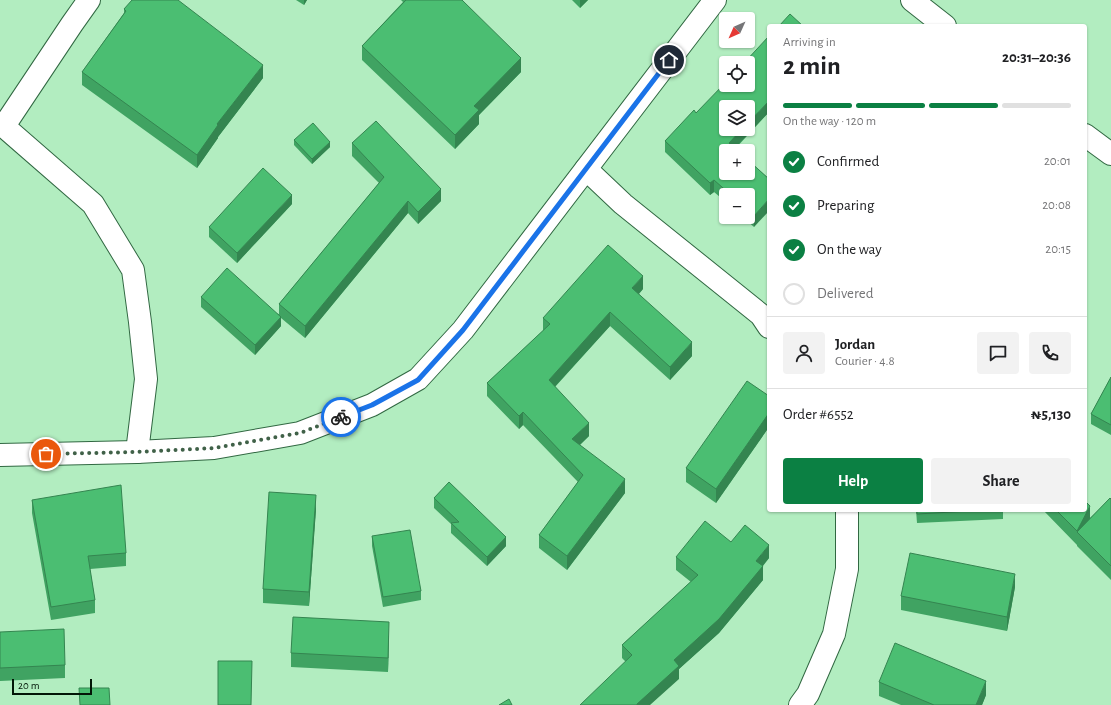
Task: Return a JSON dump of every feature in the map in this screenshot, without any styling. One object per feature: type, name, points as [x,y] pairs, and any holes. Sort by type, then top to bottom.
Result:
[{"type":"street","points":[[89,0],[2,125],[93,204],[133,270],[146,380],[137,452]]},
{"type":"street","points":[[0,455],[137,452],[214,448],[300,433],[372,405],[418,380],[463,330],[715,0]]},
{"type":"street","points":[[912,0],[942,24]]},
{"type":"street","points":[[1087,137],[1111,154]]},
{"type":"street","points":[[586,169],[623,204],[761,315],[767,324]]},
{"type":"street","points":[[800,705],[808,694],[834,634],[847,569],[847,512]]},
{"type":"building","points":[[132,0],[178,0],[263,65],[217,124],[218,125],[197,155],[82,72],[126,11],[124,9]]},
{"type":"building","points":[[406,0],[462,0],[521,58],[474,106],[479,110],[455,135],[362,46]]},
{"type":"building","points":[[790,14],[801,24],[781,24]]},
{"type":"building","points":[[767,38],[767,103],[755,116],[755,100],[719,100],[719,136],[736,136],[729,143],[730,144],[719,144],[719,180],[755,180],[755,166],[767,177],[767,201],[755,215],[755,188],[723,188],[714,180],[710,183],[665,141],[694,110],[696,113],[719,89],[719,92],[755,92],[755,56],[750,56]]},
{"type":"building","points":[[376,121],[441,189],[418,212],[408,201],[305,326],[279,304],[384,177],[352,143]]},
{"type":"building","points":[[313,123],[330,142],[312,159],[294,140]]},
{"type":"building","points":[[263,168],[292,195],[237,253],[209,227]]},
{"type":"building","points":[[608,245],[643,276],[632,288],[692,342],[670,367],[610,312],[549,380],[589,423],[572,439],[625,479],[567,556],[539,535],[583,475],[523,412],[519,416],[487,383],[550,324],[543,318]]},
{"type":"building","points":[[227,268],[281,317],[255,345],[201,297]]},
{"type":"building","points":[[1111,377],[1111,425],[1091,414]]},
{"type":"building","points":[[747,381],[767,395],[767,416],[716,489],[686,468]]},
{"type":"building","points":[[449,482],[506,537],[487,557],[451,523],[459,522],[434,498]]},
{"type":"building","points":[[121,485],[126,553],[88,556],[95,600],[51,607],[32,500]]},
{"type":"building","points":[[269,492],[316,495],[309,592],[263,589]]},
{"type":"building","points":[[1110,498],[1111,499],[1111,566],[1077,532]]},
{"type":"building","points":[[1087,503],[1090,506],[1087,512]]},
{"type":"building","points":[[917,512],[952,512],[917,514]]},
{"type":"building","points":[[1058,512],[1087,512],[1077,531]]},
{"type":"building","points":[[705,521],[731,542],[745,525],[769,545],[756,561],[763,566],[719,619],[674,660],[679,666],[637,705],[580,705],[632,655],[622,645],[698,575],[676,557]]},
{"type":"building","points":[[410,530],[421,591],[383,597],[372,536]]},
{"type":"building","points":[[910,553],[1015,574],[1007,617],[901,596]]},
{"type":"building","points":[[293,617],[389,622],[388,658],[291,653]]},
{"type":"building","points":[[64,629],[65,665],[0,668],[0,632]]},
{"type":"building","points":[[895,643],[986,681],[976,705],[934,705],[879,682]]},
{"type":"building","points":[[218,661],[252,661],[251,705],[218,705]]},
{"type":"building","points":[[79,688],[109,688],[110,705],[80,705]]},
{"type":"building","points":[[509,699],[512,705],[499,705]]},
{"type":"way so far","points":[[46,454],[137,452],[214,448],[300,433],[341,417]]},
{"type":"route","points":[[341,417],[372,405],[418,380],[463,330],[669,60]]}]
